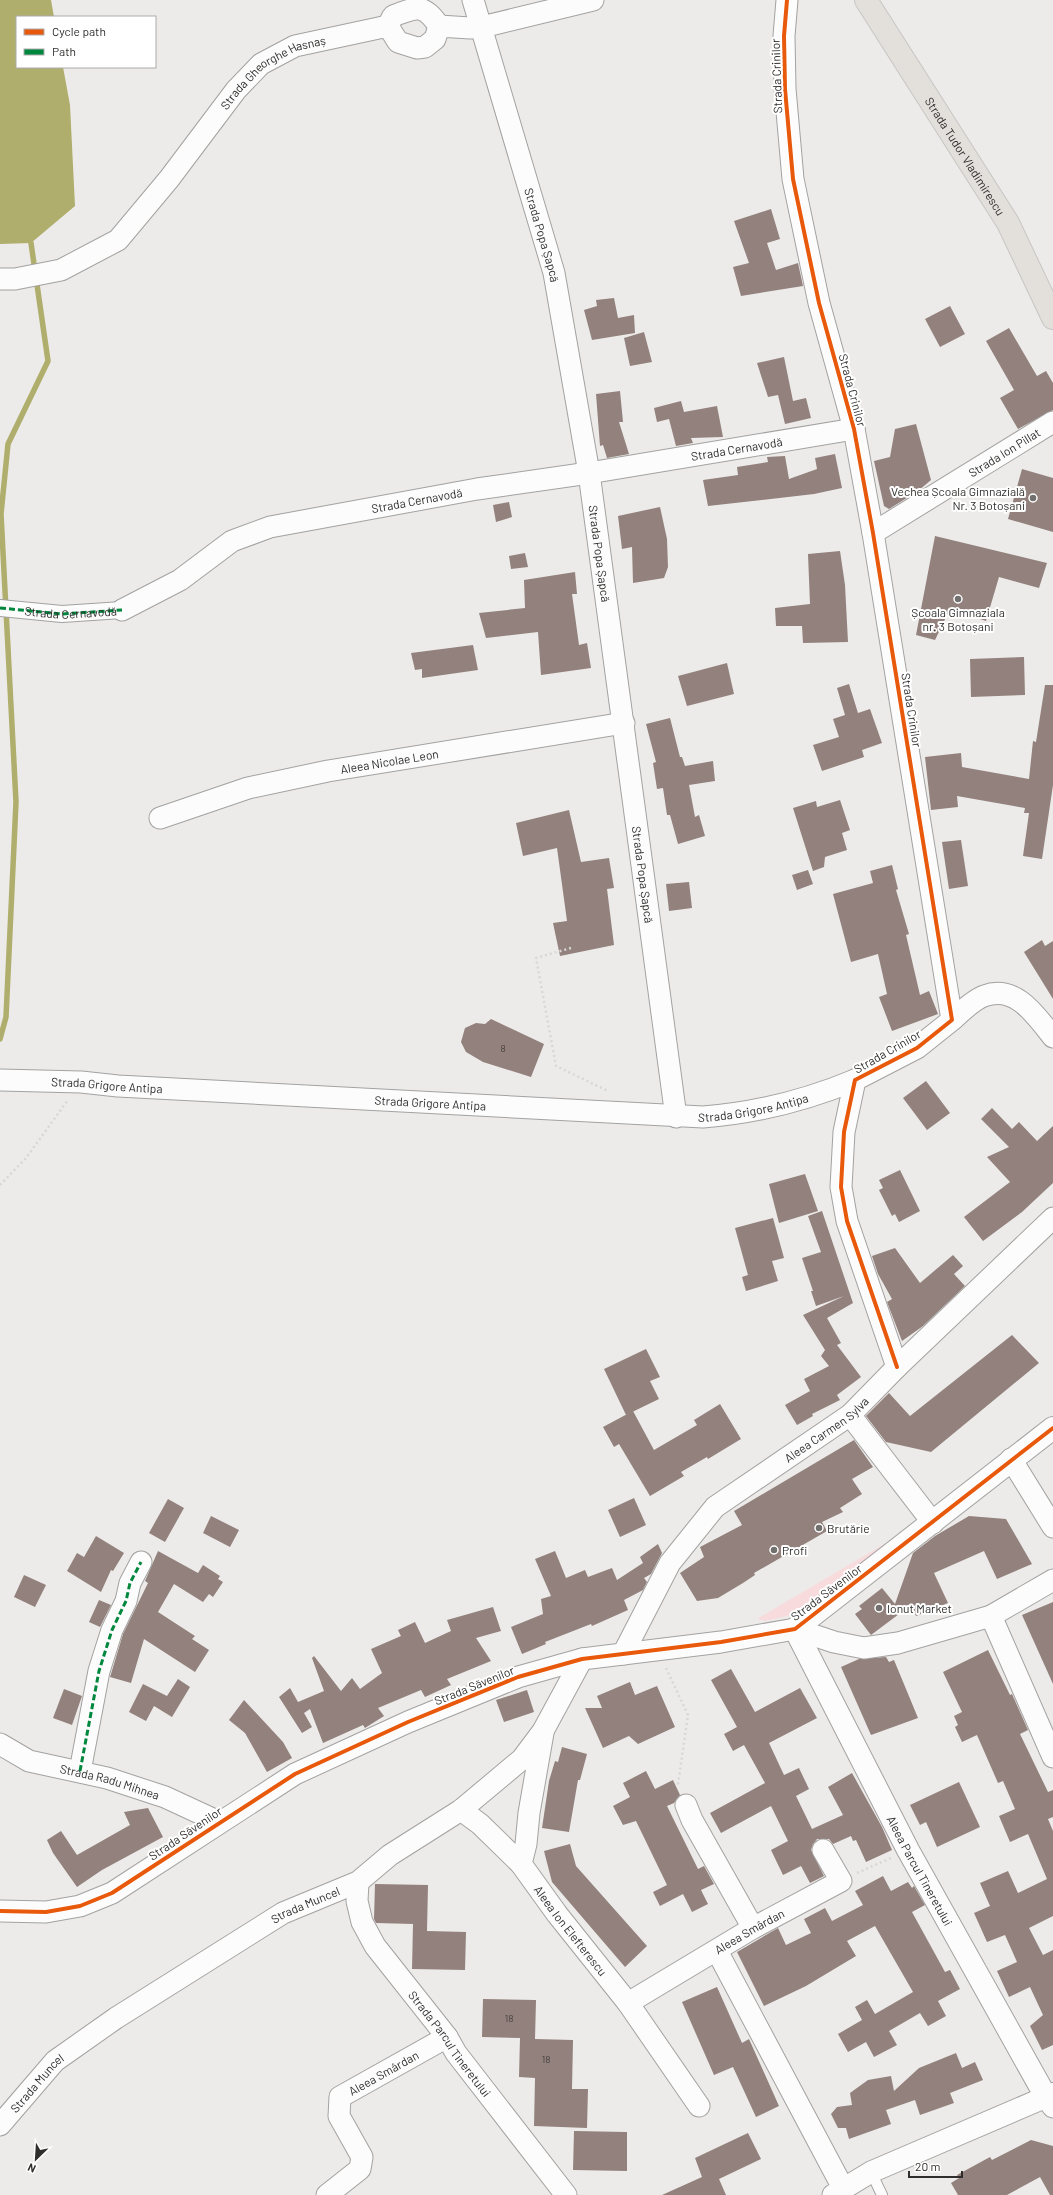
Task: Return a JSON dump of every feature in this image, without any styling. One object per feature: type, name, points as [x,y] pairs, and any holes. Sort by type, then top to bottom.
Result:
[{"type":"main road","name":"Strada Tudor Vladimirescu","points":[[866,0],[1008,223],[1053,318]]},
{"type":"street","name":"Strada Popa Șapcă","points":[[473,0],[554,272],[589,473],[676,1116]]},
{"type":"street","points":[[439,26],[470,28],[482,27],[593,0]]},
{"type":"street","name":"Strada Crinilor","points":[[787,0],[784,36],[785,89],[794,179],[819,303],[854,430],[873,533],[952,1020],[917,1048],[855,1080],[844,1132],[841,1187],[847,1221],[897,1367]]},
{"type":"street","points":[[421,9],[428,11],[439,26],[434,39],[425,46],[417,48],[398,42],[388,26],[393,16],[410,10],[421,9]]},
{"type":"street","name":"Strada Gheorghe Hasnaș","points":[[8,279],[61,270],[118,240],[159,191],[236,90],[261,64],[296,46],[388,26]]},
{"type":"street","name":"Strada Ion Pillat","points":[[873,533],[1053,422]]},
{"type":"street","name":"Strada Cernavodă","points":[[0,608],[62,614],[122,610],[180,580],[232,541],[270,527],[477,489],[589,473],[854,430]]},
{"type":"street","name":"Aleea Nicolae Leon","points":[[160,818],[248,788],[328,771],[624,723]]},
{"type":"street","points":[[952,1020],[984,996],[998,994],[1013,996],[1029,1007],[1053,1037]]},
{"type":"street","name":"Strada Grigore Antipa","points":[[0,1080],[81,1082],[118,1086],[703,1117],[743,1114],[833,1090],[855,1080]]},
{"type":"street","name":"Aleea Carmen Sylva","points":[[623,1654],[670,1563],[715,1507],[850,1415],[897,1367],[1053,1218]]},
{"type":"street","points":[[850,1415],[933,1523]]},
{"type":"street","name":"Strada Săvenilor","points":[[0,1911],[46,1912],[80,1906],[112,1893],[295,1774],[408,1722],[518,1677],[582,1659],[658,1650],[795,1629],[933,1523],[1011,1459],[1053,1428]]},
{"type":"street","points":[[1011,1459],[1053,1527]]},
{"type":"street","points":[[80,1771],[99,1671],[112,1630],[126,1601],[130,1583],[141,1562]]},
{"type":"street","points":[[795,1629],[834,1642],[864,1648],[898,1644],[991,1616],[1053,1580]]},
{"type":"street","points":[[991,1616],[1053,1756]]},
{"type":"street","name":"Aleea Parcul Tineretului","points":[[795,1629],[908,1850],[1051,2099]]},
{"type":"street","name":"Strada Muncel","points":[[0,2125],[55,2061],[116,2018],[283,1913],[358,1882],[390,1855],[461,1810],[522,1759],[543,1731],[582,1659]]},
{"type":"street","points":[[521,1864],[526,1844],[529,1813],[543,1731]]},
{"type":"street","name":"Strada Radu Mihnea","points":[[0,1744],[29,1761],[80,1771],[165,1797],[219,1822]]},
{"type":"street","points":[[686,1805],[692,1820],[753,1928]]},
{"type":"street","name":"Aleea Ion Elefterescu","points":[[461,1810],[480,1824],[521,1864],[557,1914],[628,2003],[699,2106]]},
{"type":"street","points":[[823,1850],[841,1881]]},
{"type":"street","name":"Aleea Smârdan","points":[[628,2003],[753,1928],[841,1881]]},
{"type":"street","name":"Strada Parcul Tineretului","points":[[358,1882],[357,1901],[362,1922],[376,1946],[447,2037],[456,2053],[566,2195]]},
{"type":"street","points":[[717,1950],[838,2192],[871,2172],[1051,2099]]},
{"type":"street","name":"Aleea Smârdan","points":[[326,2195],[360,2168],[362,2157],[339,2116],[340,2097],[447,2037]]},
{"type":"lane","points":[[871,2172],[882,2195]]},
{"type":"path","points":[[571,948],[536,958],[556,1066],[612,1094]]},
{"type":"path","points":[[0,1185],[26,1158],[81,1082]]},
{"type":"path","points":[[658,1650],[688,1715],[678,1784],[686,1805]]},
{"type":"path","points":[[841,1881],[908,1850]]},
{"type":"shaded area","points":[[0,0],[51,0],[54,16],[16,16],[16,68],[63,68],[70,105],[75,206],[31,243],[0,244]]},
{"type":"shaded area","points":[[891,1540],[826,1591],[804,1612],[766,1621],[757,1619]]},
{"type":"building","points":[[771,209],[780,239],[767,243],[776,270],[798,263],[803,286],[741,296],[733,267],[749,263],[734,221]]},
{"type":"building","points":[[614,298],[618,318],[634,315],[635,333],[592,340],[584,310],[597,306],[596,300]]},
{"type":"building","points":[[950,306],[965,334],[940,347],[925,319]]},
{"type":"building","points":[[1009,328],[1037,376],[1046,371],[1053,383],[1053,410],[1018,429],[1000,398],[1014,390],[986,341]]},
{"type":"building","points":[[644,332],[652,362],[630,366],[624,338]]},
{"type":"building","points":[[784,357],[793,401],[806,398],[811,418],[785,424],[778,395],[768,397],[757,363]]},
{"type":"building","points":[[620,391],[623,422],[619,422],[629,454],[607,458],[603,445],[600,446],[596,394]]},
{"type":"building","points":[[681,401],[684,412],[717,406],[723,437],[691,438],[693,443],[676,446],[669,419],[657,422],[654,408]]},
{"type":"building","points":[[916,424],[931,480],[918,491],[889,509],[884,506],[874,461],[890,457],[895,429]]},
{"type":"building","points":[[835,454],[842,488],[814,494],[708,506],[703,480],[738,475],[737,467],[768,462],[767,457],[785,456],[789,479],[817,469],[815,458]]},
{"type":"building","name":"Vechea Școala Gimnazială Nr. 3 Botoșani","points":[[1022,469],[1053,478],[1053,532],[1008,519]]},
{"type":"building","points":[[509,502],[512,517],[496,522],[493,505]]},
{"type":"building","points":[[660,507],[667,539],[668,567],[664,578],[633,583],[632,547],[622,549],[618,516]]},
{"type":"building","name":"Școala Gimnaziala nr. 3 Botoșani","points":[[935,536],[1047,563],[1039,588],[999,577],[986,621],[950,609],[935,640],[916,635]]},
{"type":"building","points":[[840,551],[845,585],[848,642],[803,643],[802,626],[776,626],[775,608],[810,604],[808,554]]},
{"type":"building","points":[[525,553],[528,567],[511,569],[509,556]]},
{"type":"building","points":[[575,572],[577,594],[572,594],[579,645],[587,643],[591,668],[541,675],[538,632],[486,638],[479,613],[525,608],[524,580]]},
{"type":"building","points":[[473,645],[478,670],[422,678],[422,669],[415,670],[411,653]]},
{"type":"building","points":[[1024,657],[1025,695],[971,697],[970,659]]},
{"type":"building","points":[[727,663],[734,694],[687,706],[678,676]]},
{"type":"building","points":[[849,684],[858,713],[870,709],[882,743],[862,750],[864,757],[822,771],[813,745],[839,737],[833,719],[845,715],[837,688]]},
{"type":"building","points":[[1045,685],[1053,685],[1053,785],[1042,859],[1023,856],[1029,813],[1024,813],[1025,808],[957,796],[958,807],[931,810],[925,757],[961,753],[962,767],[1029,779],[1033,741],[1036,742]]},
{"type":"building","points":[[670,718],[680,757],[682,757],[685,766],[713,761],[715,781],[689,785],[695,817],[699,815],[705,836],[678,844],[670,815],[667,815],[663,788],[657,789],[653,763],[656,762],[646,724]]},
{"type":"building","points":[[840,800],[850,830],[842,833],[847,850],[825,857],[824,867],[813,871],[793,808],[816,801],[817,807]]},
{"type":"building","points":[[569,810],[581,862],[609,858],[614,888],[607,889],[614,945],[560,956],[553,923],[567,921],[557,848],[523,856],[516,823]]},
{"type":"building","points":[[961,840],[968,886],[949,889],[942,842]]},
{"type":"building","points":[[892,865],[898,889],[896,890],[909,934],[906,935],[920,995],[929,991],[938,1014],[892,1031],[879,997],[887,994],[878,954],[851,962],[833,894],[873,883],[870,871]]},
{"type":"building","points":[[808,870],[813,884],[797,890],[792,875]]},
{"type":"building","points":[[689,882],[692,908],[669,911],[666,884]]},
{"type":"building","points":[[1042,940],[1045,946],[1053,941],[1053,999],[1024,952]]},
{"type":"building","points":[[491,1019],[544,1044],[531,1077],[483,1062],[466,1052],[461,1042],[465,1028],[476,1023],[485,1024]]},
{"type":"building","points":[[926,1081],[950,1113],[927,1130],[903,1098]]},
{"type":"building","points":[[992,1108],[1012,1129],[1019,1122],[1037,1141],[1053,1126],[1053,1183],[1022,1212],[983,1241],[964,1217],[1010,1182],[987,1157],[1009,1147],[981,1119]]},
{"type":"building","points":[[900,1170],[920,1211],[899,1222],[895,1214],[892,1216],[879,1190],[883,1188],[879,1180]]},
{"type":"building","points":[[805,1174],[818,1211],[779,1223],[769,1184]]},
{"type":"building","points":[[822,1211],[853,1303],[827,1318],[841,1343],[837,1345],[861,1377],[837,1395],[840,1400],[812,1414],[813,1416],[797,1425],[785,1405],[810,1391],[804,1379],[829,1366],[821,1356],[825,1350],[803,1315],[844,1296],[816,1306],[811,1291],[813,1291],[802,1258],[821,1252],[808,1216]]},
{"type":"building","points":[[773,1218],[784,1258],[772,1261],[778,1281],[746,1291],[742,1277],[748,1275],[735,1228]]},
{"type":"building","points":[[895,1248],[920,1283],[953,1255],[963,1266],[954,1274],[965,1286],[923,1326],[902,1341],[887,1302],[892,1299],[878,1274],[872,1256]]},
{"type":"building","points":[[1012,1335],[1039,1363],[931,1452],[886,1442],[866,1416],[889,1393],[910,1416]]},
{"type":"building","points":[[646,1349],[660,1377],[650,1381],[659,1399],[626,1415],[604,1369]]},
{"type":"building","points":[[720,1404],[741,1439],[708,1459],[707,1457],[681,1472],[684,1476],[650,1496],[619,1444],[614,1447],[603,1427],[633,1411],[654,1450],[697,1425],[694,1420]]},
{"type":"building","points":[[854,1440],[873,1467],[852,1479],[862,1494],[840,1508],[843,1512],[822,1522],[827,1531],[754,1573],[755,1575],[718,1598],[697,1601],[680,1573],[704,1557],[700,1547],[742,1525],[734,1511]]},
{"type":"building","points":[[634,1498],[646,1525],[620,1537],[608,1510]]},
{"type":"building","points":[[168,1499],[184,1508],[165,1542],[149,1533]]},
{"type":"building","points":[[211,1516],[239,1530],[230,1547],[203,1533]]},
{"type":"building","points":[[969,1516],[1006,1519],[1032,1564],[997,1579],[984,1551],[934,1573],[948,1603],[916,1616],[911,1605],[871,1635],[855,1614],[862,1609],[859,1606],[882,1588],[895,1604],[913,1553],[935,1536]]},
{"type":"building","points":[[96,1536],[124,1553],[113,1571],[111,1570],[101,1592],[67,1571],[77,1553],[84,1557]]},
{"type":"building","points":[[658,1544],[662,1553],[651,1574],[644,1578],[647,1582],[643,1590],[624,1600],[628,1610],[592,1626],[591,1624],[545,1642],[546,1644],[522,1654],[511,1627],[543,1614],[541,1599],[551,1596],[535,1559],[555,1551],[566,1578],[585,1570],[588,1577],[612,1568],[617,1580],[643,1563],[640,1557]]},
{"type":"building","points":[[158,1551],[198,1573],[203,1565],[220,1576],[218,1579],[223,1582],[213,1597],[209,1594],[203,1602],[174,1584],[158,1612],[195,1636],[192,1639],[209,1650],[195,1672],[144,1639],[131,1683],[110,1677],[123,1634],[148,1583],[145,1581]]},
{"type":"building","points":[[24,1575],[46,1585],[35,1607],[14,1597]]},
{"type":"building","points":[[99,1600],[111,1605],[100,1627],[89,1622]]},
{"type":"building","points":[[1053,1602],[1053,1684],[1022,1615]]},
{"type":"building","points":[[493,1607],[501,1631],[476,1638],[491,1661],[447,1679],[451,1685],[425,1697],[421,1690],[378,1708],[384,1716],[365,1728],[363,1725],[323,1743],[310,1709],[304,1713],[312,1727],[302,1733],[279,1697],[290,1688],[298,1702],[324,1691],[312,1658],[314,1656],[341,1691],[352,1678],[360,1689],[382,1673],[371,1649],[401,1636],[398,1630],[415,1622],[425,1643],[451,1631],[447,1620]]},
{"type":"building","points":[[988,1650],[1010,1695],[1012,1694],[1028,1730],[1020,1734],[1048,1792],[1053,1790],[1053,1817],[1048,1819],[1053,1831],[1053,1916],[1029,1928],[1043,1955],[1053,1950],[1053,2045],[1042,2050],[1030,2026],[1043,2015],[1030,1987],[1009,1997],[997,1971],[1017,1962],[1005,1935],[987,1942],[974,1913],[990,1906],[980,1883],[1008,1871],[1018,1893],[1047,1879],[1028,1834],[1010,1842],[999,1816],[1015,1809],[1003,1781],[998,1783],[977,1735],[962,1742],[955,1727],[958,1725],[954,1716],[962,1712],[943,1672]]},
{"type":"building","points":[[886,1657],[889,1662],[894,1660],[918,1718],[871,1735],[841,1667],[859,1659]]},
{"type":"building","points":[[731,1669],[755,1712],[800,1688],[817,1718],[769,1743],[784,1775],[799,1768],[809,1789],[796,1796],[812,1829],[843,1815],[828,1787],[852,1773],[882,1827],[892,1850],[866,1862],[856,1840],[853,1841],[851,1836],[833,1844],[829,1839],[817,1839],[811,1850],[824,1876],[810,1883],[801,1866],[783,1875],[771,1850],[788,1841],[771,1806],[721,1833],[710,1813],[765,1783],[744,1745],[733,1751],[724,1734],[737,1727],[711,1680]]},
{"type":"building","points":[[178,1679],[190,1687],[172,1717],[154,1706],[146,1721],[129,1712],[143,1684],[167,1696]]},
{"type":"building","points":[[630,1682],[635,1695],[657,1686],[675,1727],[638,1744],[629,1736],[603,1748],[585,1708],[602,1708],[597,1696]]},
{"type":"building","points":[[64,1689],[82,1696],[72,1725],[53,1718]]},
{"type":"building","points":[[527,1690],[534,1712],[504,1722],[496,1700]]},
{"type":"building","points":[[244,1700],[283,1742],[292,1758],[267,1772],[245,1733],[229,1720]]},
{"type":"building","points":[[562,1747],[587,1754],[580,1780],[578,1780],[569,1832],[542,1828],[549,1781],[555,1761],[558,1762]]},
{"type":"building","points":[[646,1771],[655,1789],[673,1780],[680,1795],[674,1803],[667,1806],[698,1869],[704,1866],[714,1884],[701,1890],[708,1904],[692,1912],[683,1894],[660,1906],[653,1892],[667,1885],[636,1821],[623,1825],[613,1806],[630,1797],[623,1783]]},
{"type":"building","points":[[959,1782],[980,1827],[937,1847],[926,1822],[920,1825],[910,1805]]},
{"type":"building","points":[[148,1808],[163,1837],[102,1870],[77,1887],[53,1853],[47,1840],[61,1831],[77,1855],[130,1825],[124,1812]]},
{"type":"building","points":[[570,1844],[576,1866],[647,1946],[625,1967],[552,1882],[544,1851]]},
{"type":"building","points":[[883,1876],[891,1891],[908,1882],[912,1888],[914,1886],[925,1905],[912,1912],[945,1972],[950,1970],[960,1989],[938,2001],[946,2016],[928,2026],[920,2013],[889,2031],[897,2045],[874,2057],[866,2042],[848,2052],[838,2034],[862,2020],[855,2007],[867,2000],[875,2014],[913,1992],[875,1926],[847,1941],[856,1956],[806,1986],[764,2006],[737,1952],[778,1928],[786,1945],[811,1933],[804,1919],[825,1908],[832,1921],[863,1905],[855,1891]]},
{"type":"building","points":[[375,1884],[428,1885],[427,1931],[466,1932],[465,1970],[412,1969],[413,1924],[376,1923],[374,1919]]},
{"type":"building","points":[[717,1987],[742,2043],[749,2039],[779,2106],[756,2117],[733,2067],[714,2075],[682,2002]]},
{"type":"building","points":[[483,1999],[536,2000],[535,2039],[573,2040],[572,2089],[588,2089],[587,2128],[534,2126],[535,2078],[519,2077],[520,2038],[482,2037]]},
{"type":"building","points":[[956,2053],[962,2068],[975,2062],[983,2080],[950,2093],[954,2103],[920,2115],[915,2100],[886,2110],[891,2124],[849,2139],[846,2128],[838,2128],[831,2114],[837,2107],[852,2105],[850,2093],[868,2080],[891,2076],[894,2091],[919,2068]]},
{"type":"building","points":[[574,2131],[627,2132],[627,2171],[573,2170]]},
{"type":"building","points":[[748,2133],[761,2159],[719,2179],[726,2195],[662,2195],[702,2177],[695,2158]]},
{"type":"building","points":[[1031,2140],[1053,2146],[1053,2195],[1050,2195],[1040,2177],[1007,2195],[958,2195],[951,2183],[959,2178],[957,2175],[990,2157],[992,2160]]},
{"type":"waterway","points":[[0,1039],[6,1017],[16,802],[1,514],[8,444],[48,361],[31,243]]},
{"type":"marked path","points":[[0,608],[62,614],[122,610]]},
{"type":"marked path","points":[[80,1771],[99,1671],[112,1630],[126,1601],[130,1583],[141,1562]]},
{"type":"cycle path","points":[[787,0],[784,36],[785,89],[793,179],[819,303],[854,429],[873,533],[952,1020],[917,1048],[855,1080],[844,1132],[841,1187],[847,1221],[897,1367]]},
{"type":"cycle path","points":[[0,1911],[46,1912],[80,1906],[112,1893],[295,1774],[408,1722],[518,1677],[582,1659],[721,1642],[795,1629],[1053,1428]]},
{"type":"place","name":"Vechea Școala Gimnazială Nr. 3 Botoșani","points":[[1033,498]]},
{"type":"place","name":"Școala Gimnaziala nr. 3 Botoșani","points":[[958,599]]},
{"type":"place","name":"Brutărie","points":[[819,1528]]},
{"type":"place","name":"Profi","points":[[774,1550]]},
{"type":"place","name":"Ionut Market","points":[[879,1608]]}]
